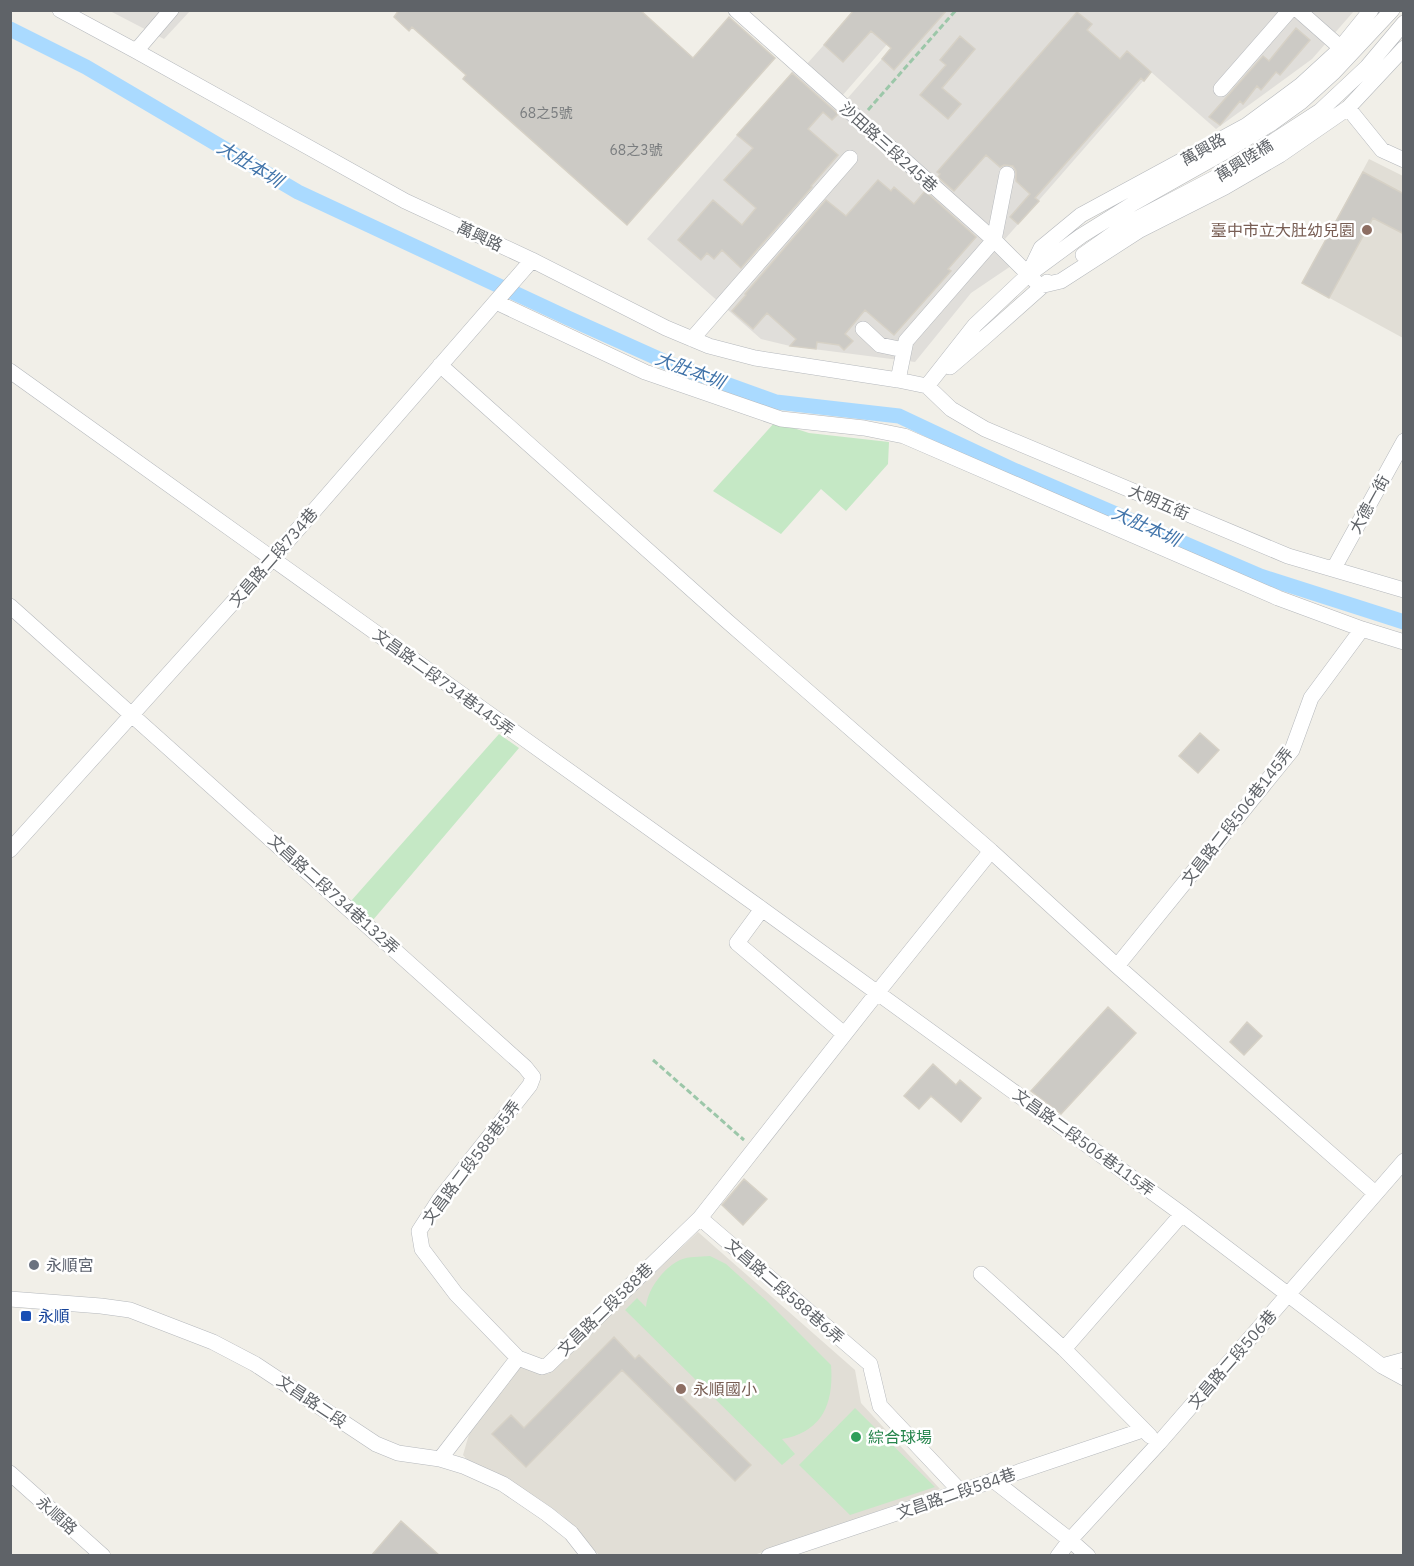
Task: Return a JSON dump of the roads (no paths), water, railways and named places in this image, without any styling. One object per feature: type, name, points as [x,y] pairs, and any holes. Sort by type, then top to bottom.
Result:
[{"type":"street","name":"萬興路","points":[[60,10],[405,201],[532,260],[666,328],[709,346],[755,358],[927,386],[975,325],[1028,275],[1054,255]]},
{"type":"street","points":[[136,51],[171,10]]},
{"type":"street","name":"沙田路三段245巷","points":[[736,10],[994,240],[1040,286]]},
{"type":"street","points":[[1221,89],[1290,10]]},
{"type":"street","points":[[1298,10],[1341,48]]},
{"type":"street","name":"萬興路","points":[[1028,275],[1041,248],[1081,215],[1247,125],[1301,85],[1341,48],[1371,10]]},
{"type":"street","name":"萬興陸橋","points":[[1054,255],[1134,203],[1272,123],[1301,102],[1334,72],[1392,10]]},
{"type":"street","name":"萬興陸橋","points":[[1040,286],[1127,224],[1226,172],[1320,111],[1367,67],[1404,23]]},
{"type":"street","points":[[927,386],[1040,286],[1061,281],[1140,230],[1280,155],[1348,108],[1404,48]]},
{"type":"street","points":[[1348,108],[1382,150],[1404,160]]},
{"type":"street","points":[[692,339],[850,158]]},
{"type":"street","points":[[898,380],[906,341],[994,240],[1007,174]]},
{"type":"street","name":"文昌路二段734巷","points":[[10,850],[272,559],[532,260]]},
{"type":"street","points":[[496,302],[645,372],[781,419],[864,428],[904,436],[1278,598],[1404,642]]},
{"type":"street","points":[[863,329],[880,345],[904,350]]},
{"type":"street","points":[[440,365],[726,621],[991,851],[1375,1193]]},
{"type":"street","name":"文昌路二段734巷145弄","points":[[10,372],[877,993]]},
{"type":"street","name":"大明五街","points":[[927,386],[951,409],[985,429],[1288,556],[1404,591]]},
{"type":"street","name":"大德一街","points":[[1334,568],[1404,441]]},
{"type":"street","name":"文昌路二段734巷132弄","points":[[10,606],[525,1066],[533,1077]]},
{"type":"street","name":"文昌路二段506巷145弄","points":[[1118,966],[1292,750],[1311,698],[1362,628]]},
{"type":"street","points":[[700,1218],[991,851]]},
{"type":"street","points":[[762,909],[737,944],[844,1034]]},
{"type":"street","name":"文昌路二段506巷115弄","points":[[877,993],[1182,1214],[1382,1366],[1404,1378]]},
{"type":"street","name":"文昌路二段588巷5弄","points":[[518,1358],[456,1294],[422,1250],[419,1232],[439,1200],[530,1085],[533,1077]]},
{"type":"street","name":"文昌路二段506巷","points":[[1058,1556],[1404,1161]]},
{"type":"street","points":[[1064,1349],[1182,1214]]},
{"type":"street","name":"文昌路二段588巷","points":[[518,1358],[542,1367],[548,1365],[700,1218]]},
{"type":"street","name":"文昌路二段588巷6弄","points":[[700,1218],[870,1364],[880,1406],[960,1492]]},
{"type":"street","points":[[981,1274],[1064,1349],[1143,1430],[1159,1443]]},
{"type":"street","name":"文昌路二段","points":[[10,1299],[130,1310],[213,1342],[255,1364],[376,1444],[398,1453],[440,1459],[463,1466],[503,1484],[572,1533],[589,1556]]},
{"type":"street","points":[[440,1459],[518,1358]]},
{"type":"street","points":[[1382,1366],[1404,1360]]},
{"type":"street","name":"文昌路二段584巷","points":[[769,1556],[1143,1430]]},
{"type":"street","name":"永順路","points":[[10,1473],[103,1556]]},
{"type":"street","points":[[993,1480],[1088,1556]]},
{"type":"waterway","name":"大肚本圳","points":[[10,29],[86,67],[298,192],[668,363],[776,402],[899,416],[1016,471],[1260,576],[1404,622]]},
{"type":"place","name":"臺中市立大肚幼兒園","points":[[1367,230]]},
{"type":"place","name":"永順宮","points":[[34,1265]]},
{"type":"place","name":"永順","points":[[26,1316]]},
{"type":"place","name":"永順國小","points":[[681,1389]]},
{"type":"place","name":"綜合球場","points":[[856,1437]]}]
